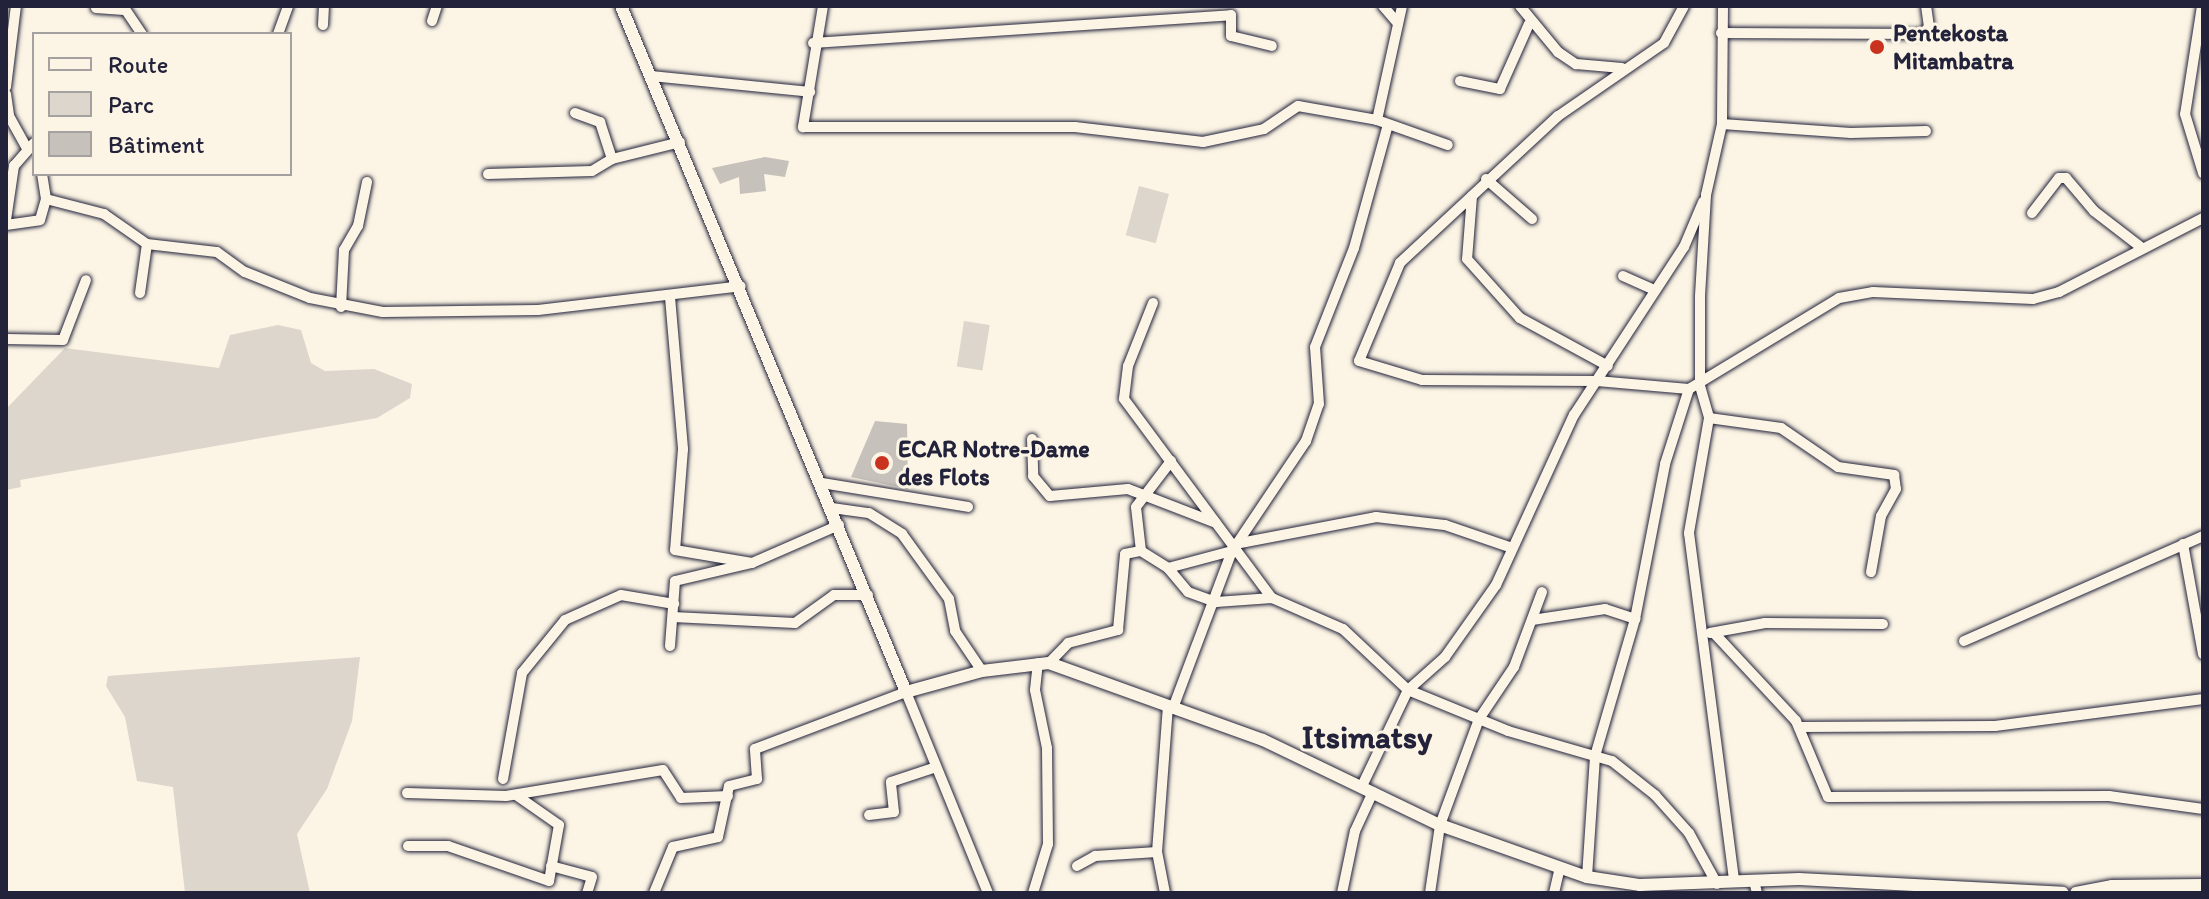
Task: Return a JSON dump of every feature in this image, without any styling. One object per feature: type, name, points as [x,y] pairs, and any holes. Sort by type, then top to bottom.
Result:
[{"type":"street","points":[[6,87],[16,6]]},
{"type":"street","points":[[279,32],[288,6]]},
{"type":"street","points":[[323,25],[324,6]]},
{"type":"street","points":[[432,21],[437,6]]},
{"type":"street","points":[[608,6],[622,8],[680,142],[988,893]]},
{"type":"street","points":[[823,6],[813,43],[810,92],[803,127],[1075,127],[1203,142],[1264,129],[1286,108],[1298,106],[1377,120],[1387,128],[1448,145]]},
{"type":"street","points":[[1383,6],[1398,23]]},
{"type":"street","points":[[1377,120],[1402,6]]},
{"type":"street","points":[[1520,6],[1529,24],[1576,64],[1622,68],[1637,66],[1664,43],[1684,6]]},
{"type":"street","points":[[1587,877],[1595,756],[1635,619],[1665,464],[1695,387],[1706,195],[1722,124],[1723,6]]},
{"type":"street","points":[[1721,33],[1922,34],[1929,27],[1926,6]]},
{"type":"street","points":[[2202,6],[2185,114],[2201,154],[2203,173]]},
{"type":"street","points":[[96,8],[123,8],[141,32]]},
{"type":"street","points":[[813,43],[1231,15],[1231,36],[1272,46]]},
{"type":"street","points":[[1460,81],[1500,89],[1529,24]]},
{"type":"street","points":[[1622,68],[1486,179],[1392,273],[1359,361],[1422,380],[1597,381],[1695,387],[1839,298],[1873,292],[1974,301],[2033,299],[2059,292],[2203,218]]},
{"type":"street","points":[[651,76],[810,92]]},
{"type":"street","points":[[6,94],[9,116],[30,145],[14,166],[6,222],[40,220],[46,199],[42,176]]},
{"type":"street","points":[[575,113],[600,122],[612,159]]},
{"type":"street","points":[[1722,124],[1851,133],[1926,131]]},
{"type":"street","points":[[1165,893],[1157,852],[1170,708],[1190,651],[1216,602],[1234,548],[1312,427],[1319,404],[1315,347],[1354,248],[1387,128]]},
{"type":"street","points":[[488,174],[592,171],[612,159],[680,142]]},
{"type":"street","points":[[2032,213],[2059,178],[2066,178],[2094,211],[2142,248]]},
{"type":"street","points":[[1486,179],[1532,219]]},
{"type":"street","points":[[341,307],[344,250],[358,226],[367,182]]},
{"type":"street","points":[[1472,194],[1467,259],[1520,318],[1608,366]]},
{"type":"street","points":[[1342,893],[1355,831],[1368,789],[1408,690],[1445,657],[1496,585],[1574,415],[1684,247],[1706,195]]},
{"type":"street","points":[[46,199],[104,214],[147,244],[217,252],[245,272],[341,307],[446,313],[670,297],[741,286]]},
{"type":"street","points":[[140,293],[147,244]]},
{"type":"street","points":[[1623,276],[1655,290]]},
{"type":"street","points":[[6,339],[63,340],[86,280]]},
{"type":"street","points":[[670,297],[683,449],[675,550],[752,563]]},
{"type":"street","points":[[1153,303],[1128,366],[1124,399],[1220,524],[1272,598]]},
{"type":"street","points":[[1695,387],[1709,418],[1689,520],[1700,634],[1734,881]]},
{"type":"street","points":[[1709,418],[1781,428],[1838,467],[1894,475],[1896,489],[1881,516],[1871,572]]},
{"type":"street","points":[[1032,439],[1033,476],[1050,496],[1147,492],[1220,524]]},
{"type":"street","points":[[1171,461],[1147,492],[1135,516],[1141,551],[1168,568],[1188,592],[1216,602],[1272,598],[1343,629],[1408,690],[1479,719],[1595,756],[1655,795],[1689,833],[1717,884]]},
{"type":"street","points":[[822,483],[968,507]]},
{"type":"street","points":[[832,508],[869,513],[902,534],[949,599],[955,631],[982,671]]},
{"type":"street","points":[[1168,568],[1234,548],[1376,517],[1445,525],[1512,548]]},
{"type":"street","points":[[670,646],[680,578],[752,563],[839,525]]},
{"type":"street","points":[[1964,641],[2203,536]]},
{"type":"street","points":[[2183,544],[2203,654]]},
{"type":"street","points":[[1033,893],[1048,844],[1047,748],[1035,690],[1044,663],[1068,643],[1118,630],[1122,560],[1141,551]]},
{"type":"street","points":[[1430,893],[1440,825],[1479,719],[1514,667],[1542,592]]},
{"type":"street","points":[[503,779],[522,673],[565,620],[621,595],[674,604]]},
{"type":"street","points":[[673,617],[795,623],[834,595],[868,595]]},
{"type":"street","points":[[1532,620],[1605,609],[1635,619]]},
{"type":"street","points":[[1700,634],[1765,623],[1883,624]]},
{"type":"street","points":[[1714,633],[1799,727],[1828,797],[2109,796],[2203,809]]},
{"type":"street","points":[[654,893],[673,847],[718,837],[729,786],[757,779],[755,749],[906,692],[982,671],[1044,663],[1170,708],[1368,789],[1440,825],[1559,871],[1640,885],[1734,881],[1756,887],[2063,893]]},
{"type":"street","points":[[1799,727],[1995,726],[2203,699]]},
{"type":"street","points":[[869,815],[894,812],[891,782],[936,767]]},
{"type":"street","points":[[407,793],[516,795],[663,770],[681,798],[728,796]]},
{"type":"street","points":[[408,846],[448,846],[549,881],[559,825],[516,795]]},
{"type":"street","points":[[1077,866],[1095,856],[1157,852]]},
{"type":"street","points":[[551,866],[592,877],[587,893]]},
{"type":"street","points":[[1554,893],[1559,871]]},
{"type":"street","points":[[2076,893],[2112,886],[2203,885]]},
{"type":"green space","points":[[1139,186],[1169,194],[1156,243],[1126,235]]},
{"type":"green space","points":[[964,321],[990,325],[982,371],[957,366]]},
{"type":"green space","points":[[278,325],[301,330],[311,363],[325,371],[374,369],[412,384],[410,398],[377,418],[20,480],[21,487],[6,490],[6,409],[65,348],[219,368],[230,335]]},
{"type":"green space","points":[[360,657],[352,721],[327,789],[297,834],[310,893],[185,893],[173,787],[137,781],[125,717],[106,686],[108,676]]},
{"type":"building","points":[[765,157],[789,161],[785,177],[764,174],[766,191],[740,194],[739,177],[720,184],[712,168]]},
{"type":"building","name":"ECAR Notre-Dame des Flots","points":[[875,421],[907,424],[908,489],[851,477]]},
{"type":"place","name":"Pentekosta Mitambatra","points":[[1877,47]]},
{"type":"place","name":"ECAR Notre-Dame des Flots","points":[[882,463]]},
{"type":"district","name":"Itsimatsy","points":[[1367,737]]}]
